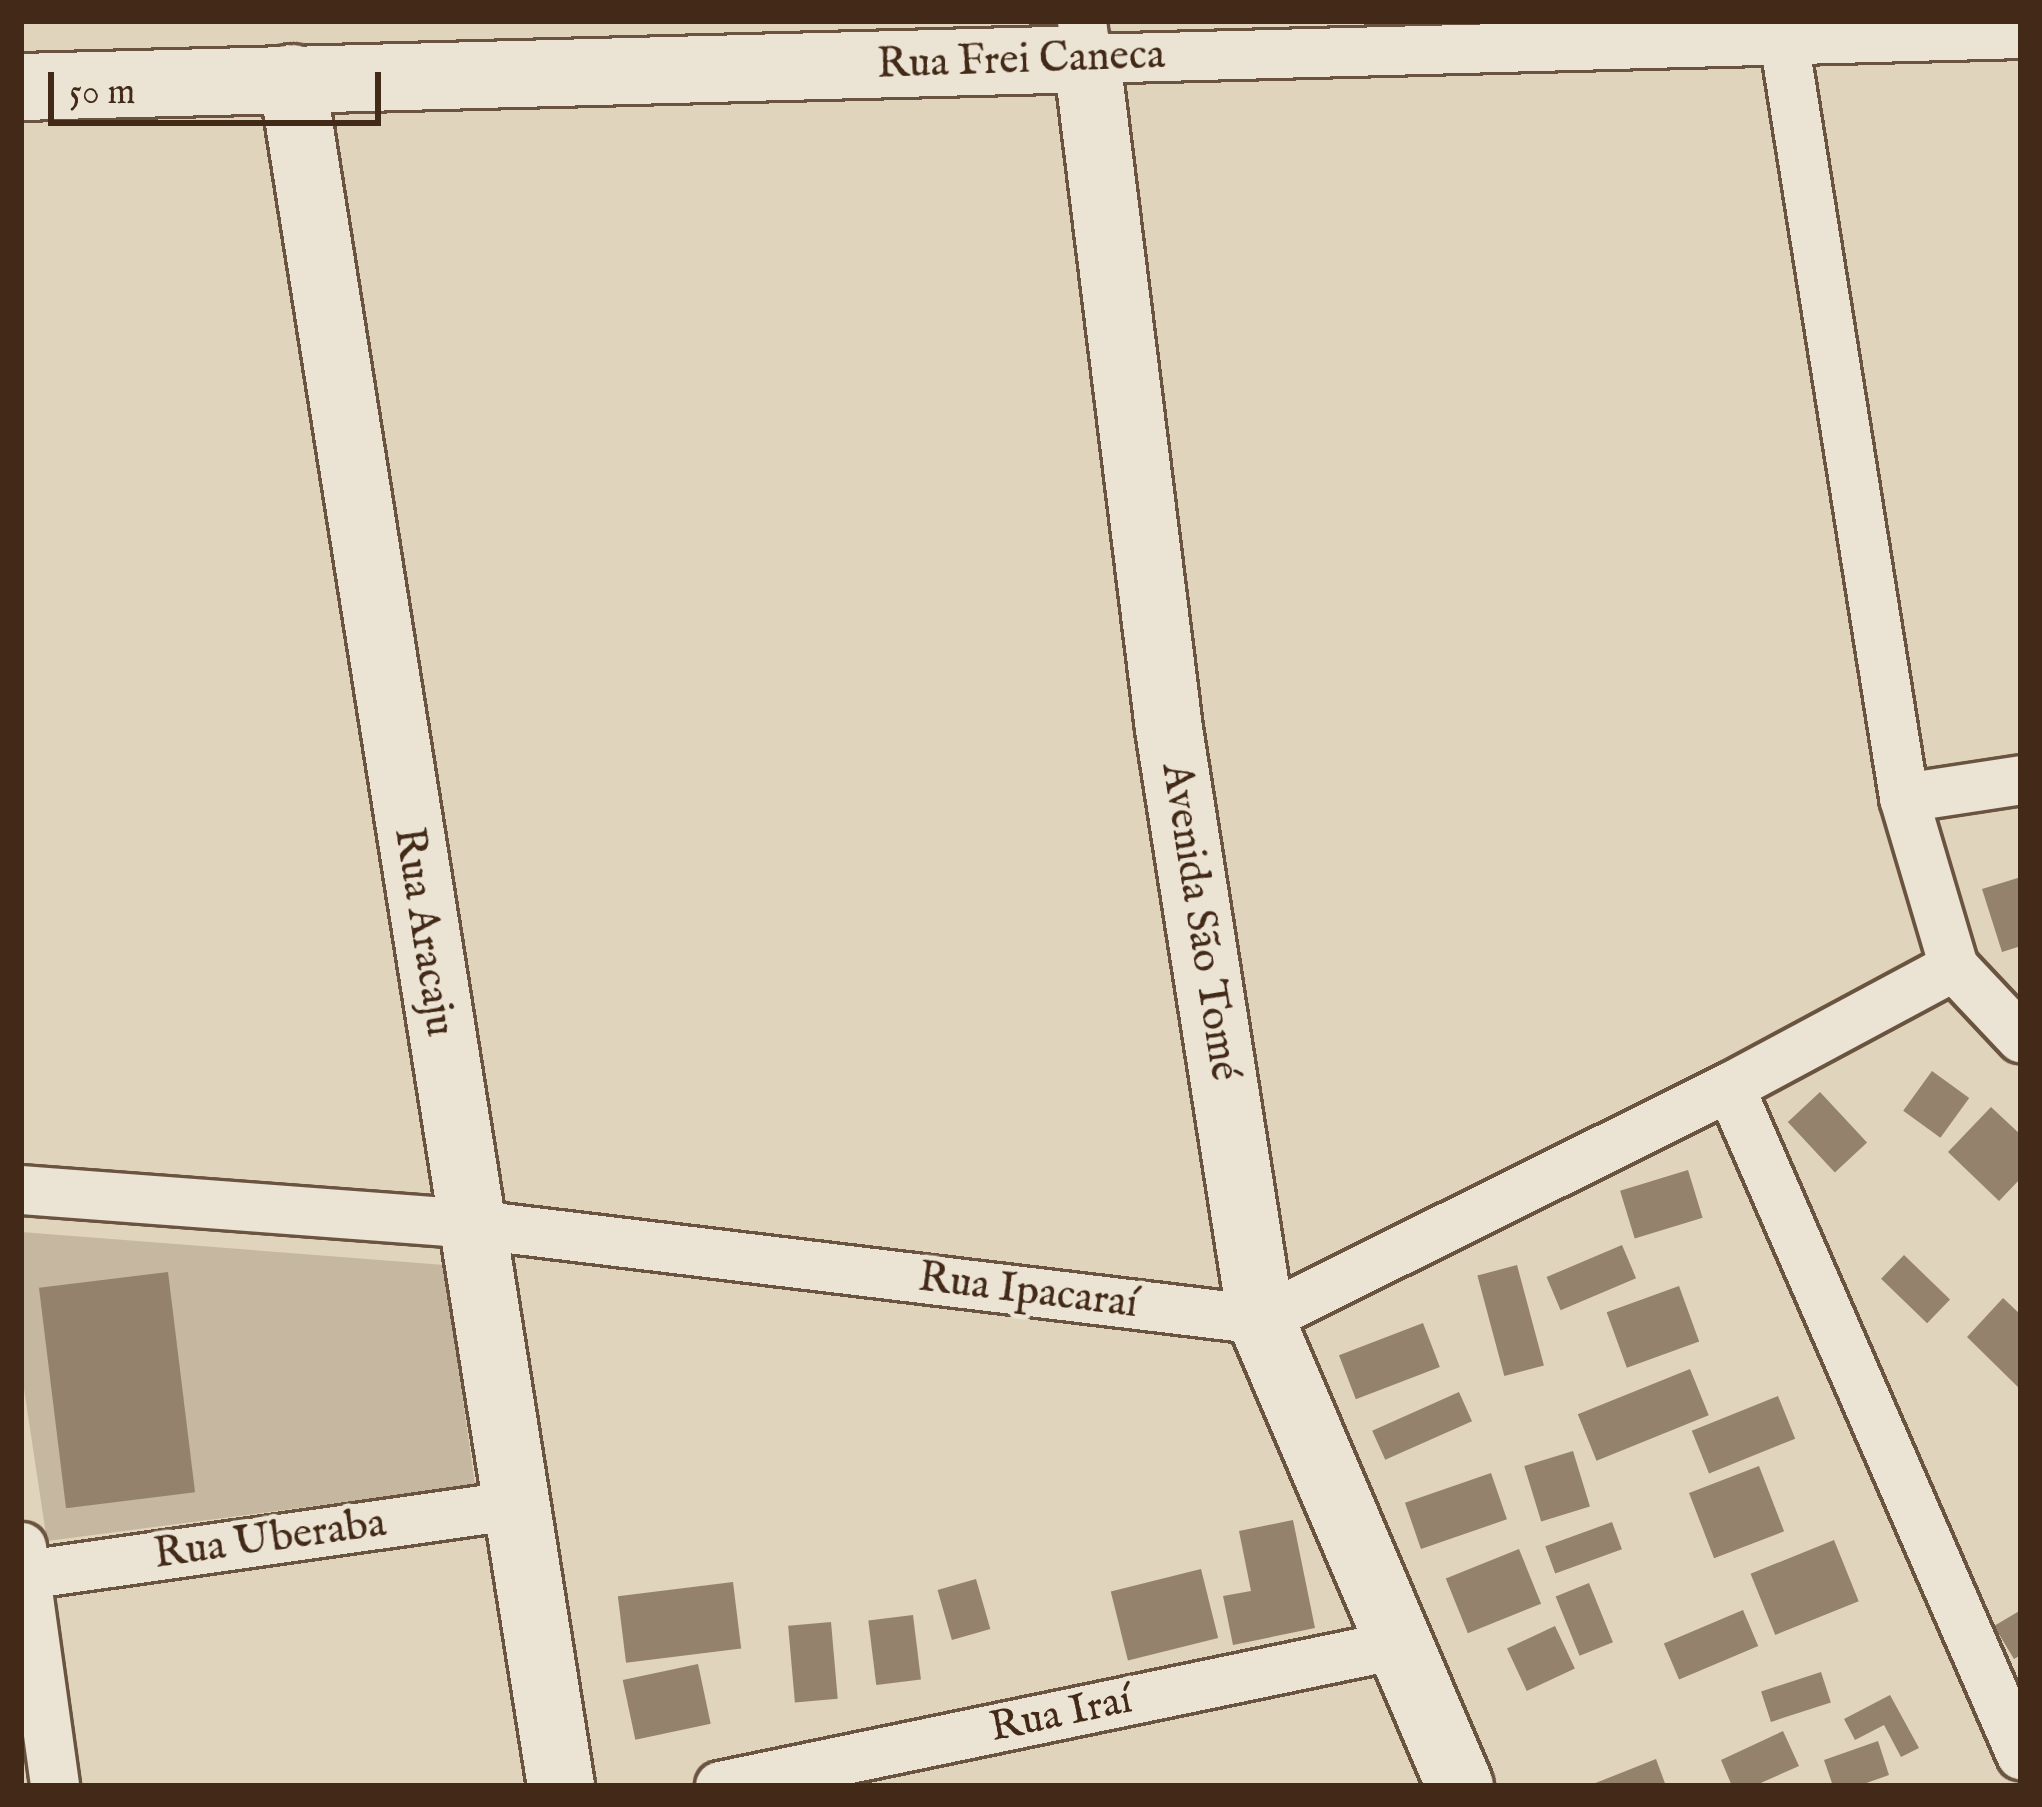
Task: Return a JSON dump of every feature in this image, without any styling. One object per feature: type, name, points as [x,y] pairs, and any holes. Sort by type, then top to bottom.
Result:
[{"type":"street","points":[[1782,33],[1904,798],[1954,967],[2021,1038]]},
{"type":"street","name":"Rua Frei Caneca","points":[[21,87],[1045,41],[2021,34]]},
{"type":"street","name":"Avenida São Tomé","points":[[1045,41],[1169,728],[1261,1320],[1460,1786]]},
{"type":"street","name":"Rua Aracaju","points":[[292,78],[468,1224],[561,1786]]},
{"type":"street","points":[[1904,798],[2021,780]]},
{"type":"street","points":[[1261,1320],[1730,1087],[1954,967]]},
{"type":"street","points":[[1730,1087],[2021,1755]]},
{"type":"street","name":"Rua Ipacaraí","points":[[21,1190],[468,1224],[1261,1320]]},
{"type":"street","name":"Rua Uberaba","points":[[23,1559],[513,1506]]},
{"type":"street","points":[[23,1559],[55,1786]]},
{"type":"street","name":"Rua Iraí","points":[[720,1786],[1402,1644]]},
{"type":"shaded area","points":[[21,1232],[444,1265],[475,1485],[47,1541],[21,1369]]},
{"type":"building","points":[[2021,877],[2021,946],[2002,952],[1982,889]]},
{"type":"building","points":[[1932,1071],[1969,1098],[1940,1138],[1903,1111]]},
{"type":"building","points":[[1820,1092],[1867,1142],[1835,1172],[1788,1122]]},
{"type":"building","points":[[1991,1107],[2021,1135],[2021,1178],[1999,1201],[1948,1152]]},
{"type":"building","points":[[1688,1170],[1703,1218],[1635,1239],[1620,1191]]},
{"type":"building","points":[[1622,1245],[1636,1278],[1561,1310],[1547,1277]]},
{"type":"building","points":[[1904,1255],[1950,1299],[1927,1323],[1881,1279]]},
{"type":"building","points":[[1517,1265],[1544,1365],[1504,1376],[1477,1276]]},
{"type":"building","points":[[168,1272],[195,1492],[66,1508],[39,1288]]},
{"type":"building","points":[[1679,1286],[1699,1341],[1627,1368],[1607,1312]]},
{"type":"building","points":[[2003,1298],[2021,1315],[2021,1390],[1967,1337]]},
{"type":"building","points":[[1423,1323],[1440,1367],[1356,1399],[1339,1355]]},
{"type":"building","points":[[1690,1369],[1709,1415],[1597,1461],[1578,1414]]},
{"type":"building","points":[[1459,1392],[1472,1421],[1385,1460],[1372,1431]]},
{"type":"building","points":[[1778,1396],[1795,1439],[1709,1473],[1692,1431]]},
{"type":"building","points":[[1573,1451],[1590,1506],[1541,1521],[1524,1466]]},
{"type":"building","points":[[1759,1466],[1784,1531],[1714,1558],[1689,1493]]},
{"type":"building","points":[[1491,1473],[1507,1519],[1421,1549],[1405,1503]]},
{"type":"building","points":[[1293,1520],[1315,1628],[1233,1645],[1223,1596],[1251,1591],[1239,1531]]},
{"type":"building","points":[[1612,1522],[1622,1549],[1555,1574],[1545,1546]]},
{"type":"building","points":[[1834,1540],[1859,1601],[1775,1635],[1751,1574]]},
{"type":"building","points":[[1519,1549],[1541,1604],[1468,1633],[1446,1579]]},
{"type":"building","points":[[1201,1569],[1218,1638],[1128,1660],[1111,1591]]},
{"type":"building","points":[[976,1579],[990,1629],[952,1640],[938,1590]]},
{"type":"building","points":[[733,1582],[741,1649],[626,1663],[618,1596]]},
{"type":"building","points":[[1589,1583],[1613,1642],[1580,1656],[1556,1596]]},
{"type":"building","points":[[1743,1610],[1758,1646],[1679,1680],[1664,1644]]},
{"type":"building","points":[[2021,1610],[2021,1655],[2014,1659],[1994,1626]]},
{"type":"building","points":[[913,1615],[921,1680],[876,1685],[868,1620]]},
{"type":"building","points":[[831,1622],[838,1699],[795,1702],[788,1626]]},
{"type":"building","points":[[1555,1626],[1575,1669],[1527,1691],[1507,1648]]},
{"type":"building","points":[[698,1664],[711,1724],[635,1740],[623,1680]]},
{"type":"building","points":[[1821,1672],[1831,1702],[1771,1722],[1761,1691]]},
{"type":"building","points":[[1890,1695],[1919,1748],[1901,1757],[1884,1725],[1855,1740],[1844,1719]]},
{"type":"building","points":[[1783,1731],[1799,1766],[1754,1786],[1732,1786],[1721,1760]]},
{"type":"building","points":[[1878,1741],[1889,1775],[1858,1786],[1833,1786],[1824,1760]]},
{"type":"building","points":[[1656,1759],[1666,1786],[1588,1786]]}]
